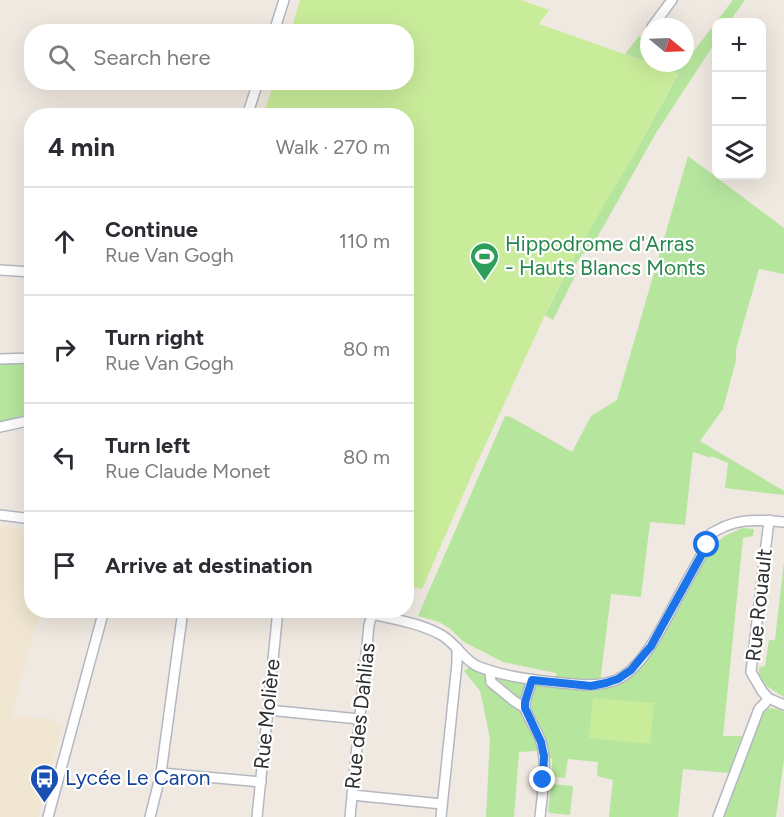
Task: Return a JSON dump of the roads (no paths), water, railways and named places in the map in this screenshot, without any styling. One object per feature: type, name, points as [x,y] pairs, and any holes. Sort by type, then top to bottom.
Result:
[{"type":"street","points":[[276,24],[284,0]]},
{"type":"street","points":[[658,18],[670,1]]},
{"type":"street","points":[[250,108],[255,90]]},
{"type":"street","points":[[0,270],[24,272]]},
{"type":"street","points":[[0,359],[24,358]]},
{"type":"street","points":[[0,427],[24,422]]},
{"type":"street","points":[[0,515],[24,518]]},
{"type":"street","points":[[385,618],[423,627],[446,638],[474,664],[490,671],[532,680],[591,686],[606,683],[618,679],[631,670],[651,646],[712,533],[742,520],[784,522]]},
{"type":"street","name":"Rue Rouault","points":[[768,698],[751,672],[769,520]]},
{"type":"street","points":[[48,817],[102,618]]},
{"type":"street","points":[[150,817],[161,773],[182,618]]},
{"type":"street","name":"Rue Molière","points":[[257,817],[277,618]]},
{"type":"street","name":"Rue des Dahlias","points":[[350,817],[371,618]]},
{"type":"street","points":[[441,817],[457,648]]},
{"type":"street","points":[[490,671],[491,682],[525,708]]},
{"type":"street","points":[[532,680],[525,708],[541,742],[544,756],[540,817]]},
{"type":"street","points":[[718,817],[759,709],[768,698],[784,705]]},
{"type":"street","points":[[268,710],[359,719]]},
{"type":"street","points":[[161,773],[261,782]]},
{"type":"street","points":[[352,795],[442,804]]},
{"type":"place","name":"Hippodrome d'Arras - Hauts Blancs Monts","points":[[484,282]]},
{"type":"place","name":"Lycée Le Caron","points":[[44,804]]}]
